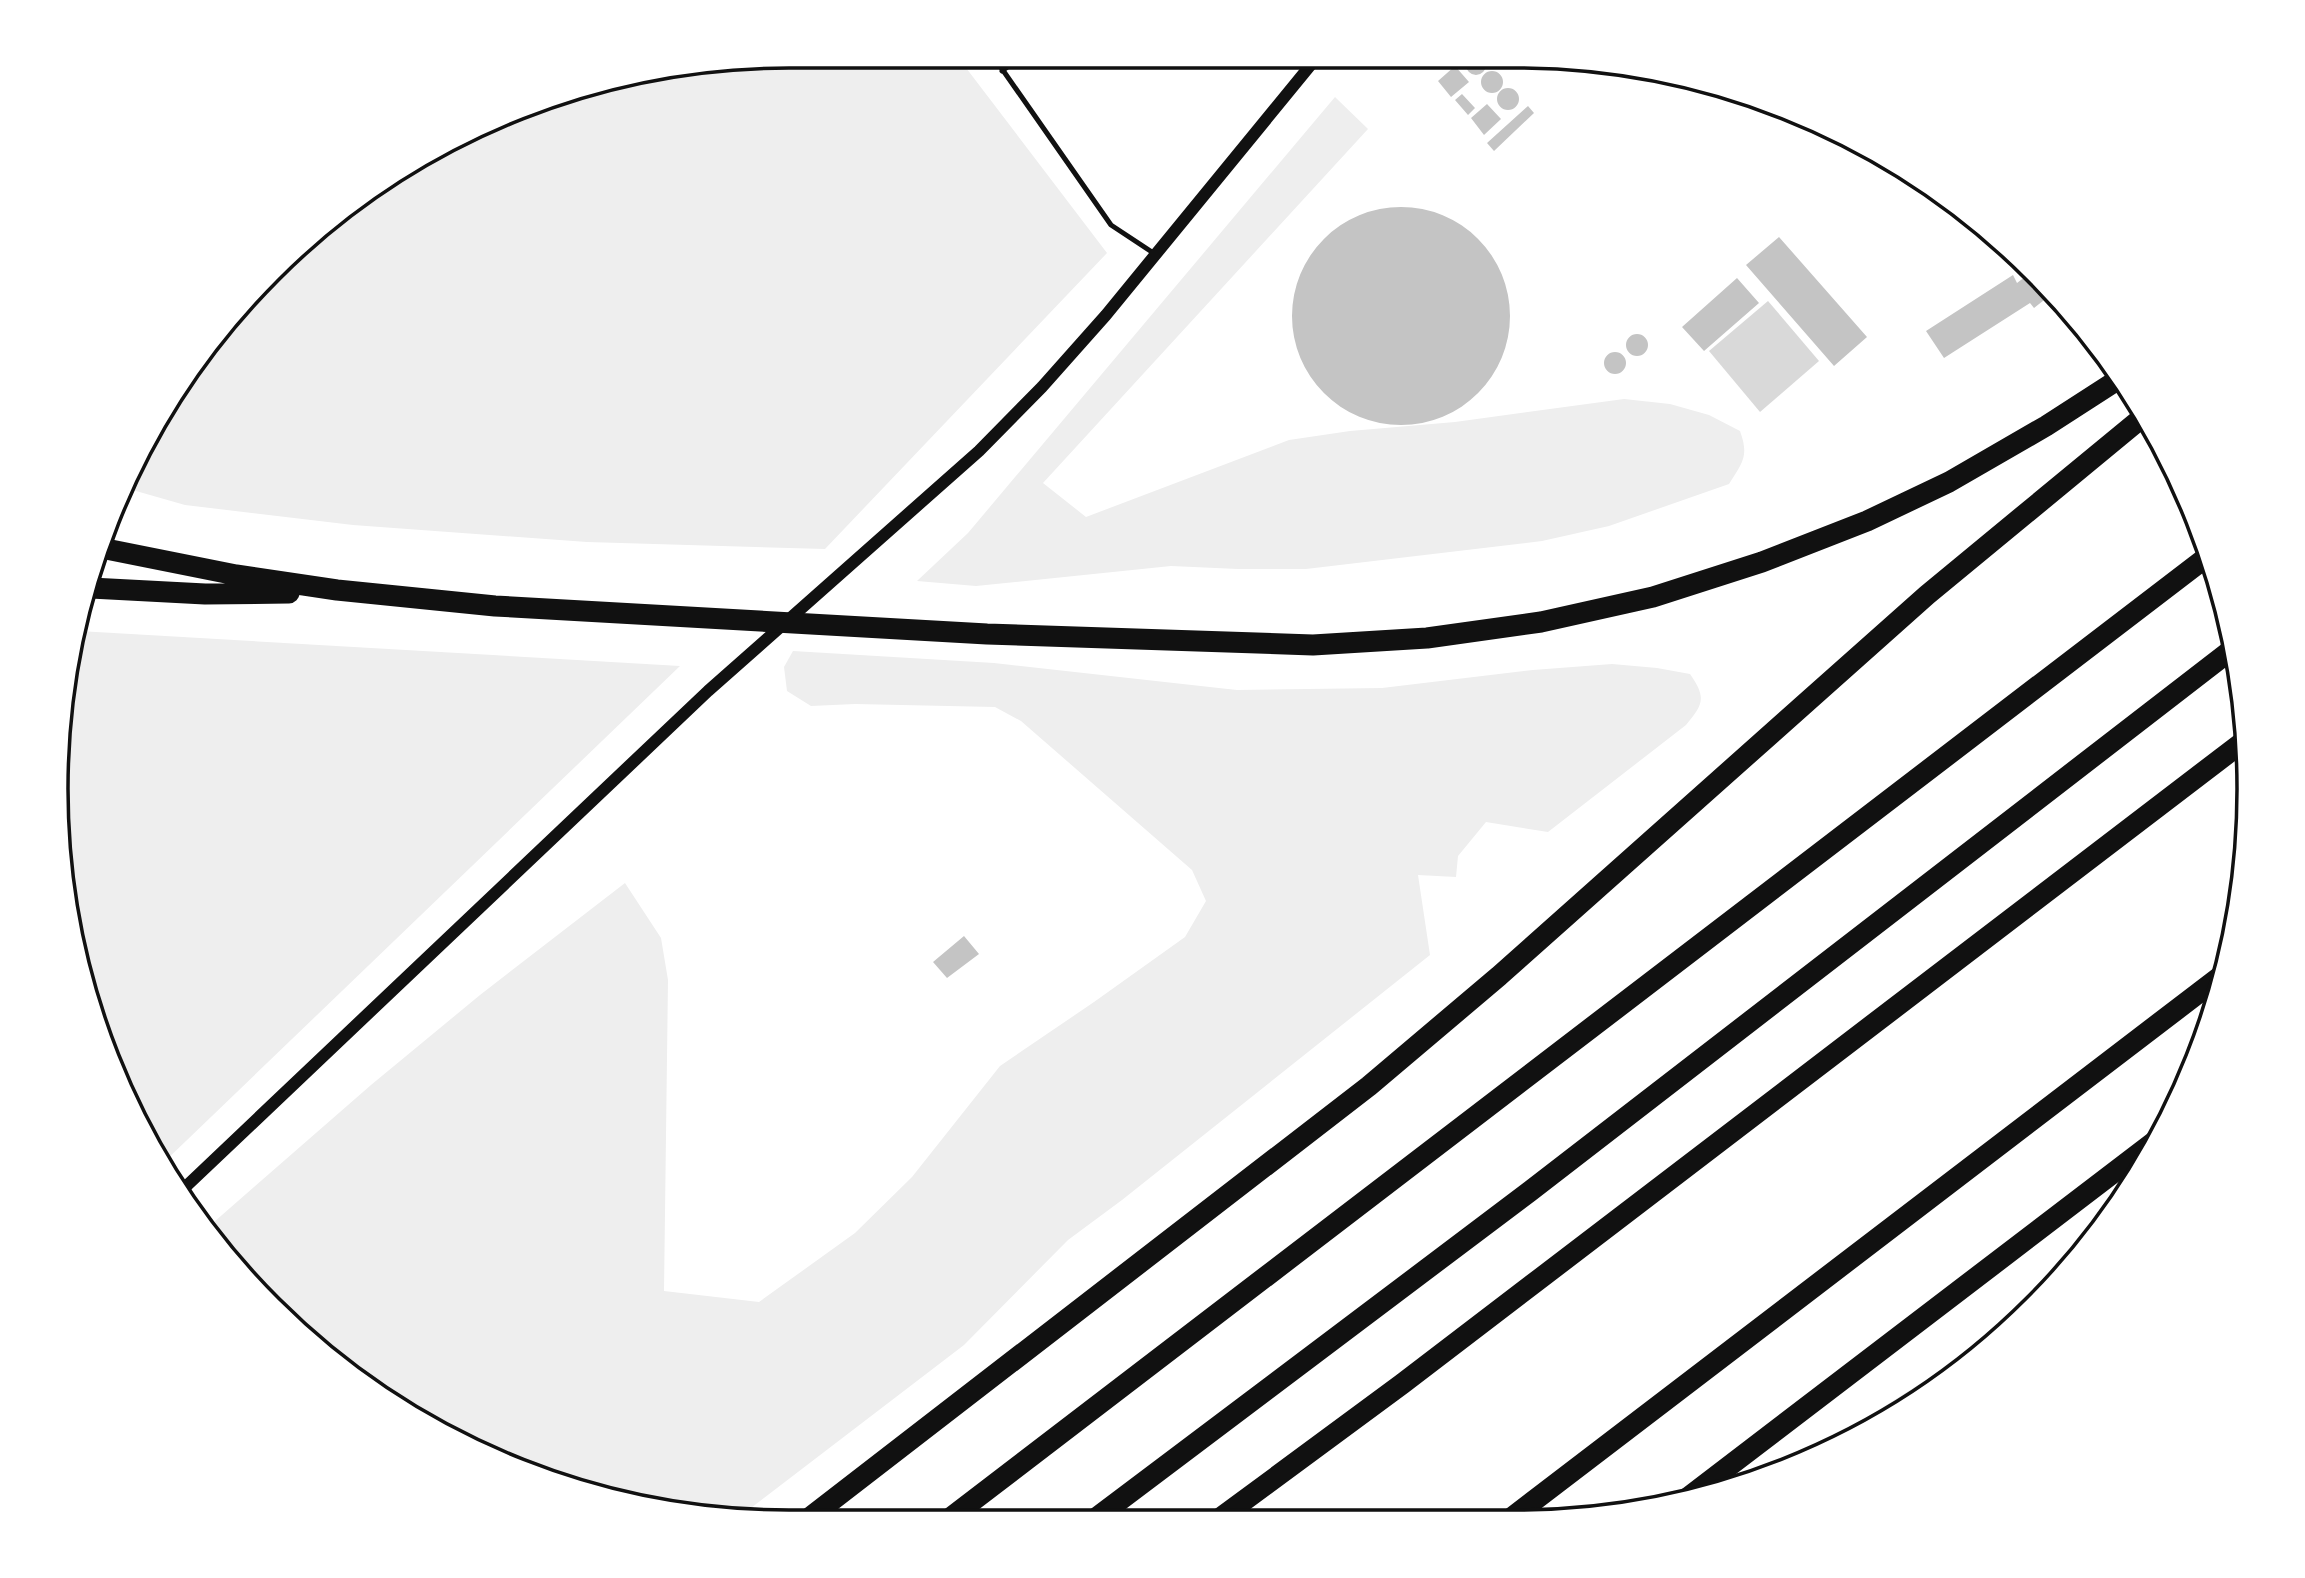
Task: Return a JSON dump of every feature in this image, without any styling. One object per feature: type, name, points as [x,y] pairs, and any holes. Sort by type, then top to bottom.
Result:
[{"type":"highway","points":[[110,550],[236,575],[337,590],[495,606],[987,634],[1313,645],[1427,638],[1566,617],[1653,597],[1762,562],[1867,521],[1949,482],[2046,426],[2111,384]]},
{"type":"highway","points":[[820,1510],[1368,1086],[1499,976],[1927,595],[2136,423]]},
{"type":"highway","points":[[961,1510],[2200,562]]},
{"type":"highway","points":[[97,588],[248,594],[337,590]]},
{"type":"highway","points":[[1107,1510],[1529,1192],[2224,655]]},
{"type":"highway","points":[[1231,1510],[1402,1384],[2235,748]]},
{"type":"highway","points":[[1522,1510],[2209,985]]},
{"type":"highway","points":[[1705,1484],[2136,1156]]},
{"type":"street","points":[[187,1185],[699,699],[979,451],[1042,387],[1308,68]]},
{"type":"lane","points":[[1000,68],[1111,225],[1155,254]]},
{"type":"lane","points":[[1002,71],[1006,68]]},
{"type":"shaded area","points":[[966,68],[1107,253],[825,549],[587,542],[353,525],[185,505],[134,490],[165,429],[190,389],[217,350],[279,279],[350,217],[429,165],[513,123],[602,93],[695,74],[742,70]]},
{"type":"shaded area","points":[[1335,97],[1368,129],[1043,483],[1086,517],[1289,440],[1350,431],[1455,422],[1624,399],[1670,404],[1709,415],[1740,431],[1744,447],[1743,459],[1729,484],[1609,526],[1542,541],[1306,569],[1171,566],[976,586],[917,581],[968,533]]},
{"type":"shaded area","points":[[1768,301],[1819,361],[1760,412],[1709,351]]},
{"type":"shaded area","points":[[86,631],[680,666],[170,1157],[123,1065],[107,1021],[82,930],[74,883],[68,789],[70,742],[74,695]]},
{"type":"shaded area","points":[[793,651],[994,663],[1237,690],[1382,688],[1533,670],[1612,664],[1690,674],[1699,689],[1701,700],[1686,725],[1548,832],[1486,822],[1458,856],[1456,877],[1418,875],[1430,955],[1068,1240],[964,1345],[750,1508],[742,1508],[695,1504],[602,1485],[513,1455],[429,1413],[350,1361],[314,1331],[279,1299],[213,1223],[371,1085],[480,995],[625,883],[661,938],[668,980],[664,1291],[759,1302],[855,1233],[912,1177],[1000,1066],[1185,937],[1206,901],[1192,870],[1021,721],[995,707],[855,704],[811,706],[787,691],[784,667]]},
{"type":"shaded area","points":[[1967,1351],[1916,1388],[1862,1421],[1929,1378]]},
{"type":"building","points":[[1453,68],[1457,68],[1469,82],[1451,97],[1438,81]]},
{"type":"building","points":[[1486,68],[1480,75],[1472,75],[1466,69]]},
{"type":"building","points":[[1492,71],[1500,74],[1503,82],[1500,90],[1492,93],[1484,90],[1481,82],[1484,74]]},
{"type":"building","points":[[1508,88],[1516,91],[1519,99],[1516,107],[1508,110],[1500,107],[1497,99],[1500,91]]},
{"type":"building","points":[[1462,94],[1475,108],[1468,115],[1455,100]]},
{"type":"building","points":[[1487,104],[1501,119],[1484,135],[1471,118]]},
{"type":"building","points":[[1528,106],[1534,113],[1494,151],[1487,143]]},
{"type":"building","points":[[1412,207],[1443,215],[1462,225],[1478,239],[1492,255],[1502,274],[1510,316],[1502,358],[1492,377],[1478,393],[1462,407],[1443,417],[1412,425],[1390,425],[1359,417],[1340,407],[1310,377],[1300,358],[1294,337],[1292,305],[1300,274],[1310,255],[1340,225],[1359,215],[1380,209]]},
{"type":"building","points":[[1779,237],[1867,337],[1834,366],[1746,265]]},
{"type":"building","points":[[2013,275],[2017,283],[2024,277],[2045,300],[2034,308],[2030,303],[1944,358],[1926,331]]},
{"type":"building","points":[[1737,278],[1759,303],[1704,351],[1682,327]]},
{"type":"building","points":[[1637,334],[1645,337],[1648,345],[1645,353],[1637,356],[1629,353],[1626,345],[1629,337]]},
{"type":"building","points":[[1615,352],[1623,355],[1626,363],[1623,371],[1615,374],[1607,371],[1604,363],[1607,355]]},
{"type":"building","points":[[964,936],[979,954],[947,978],[933,962]]}]
